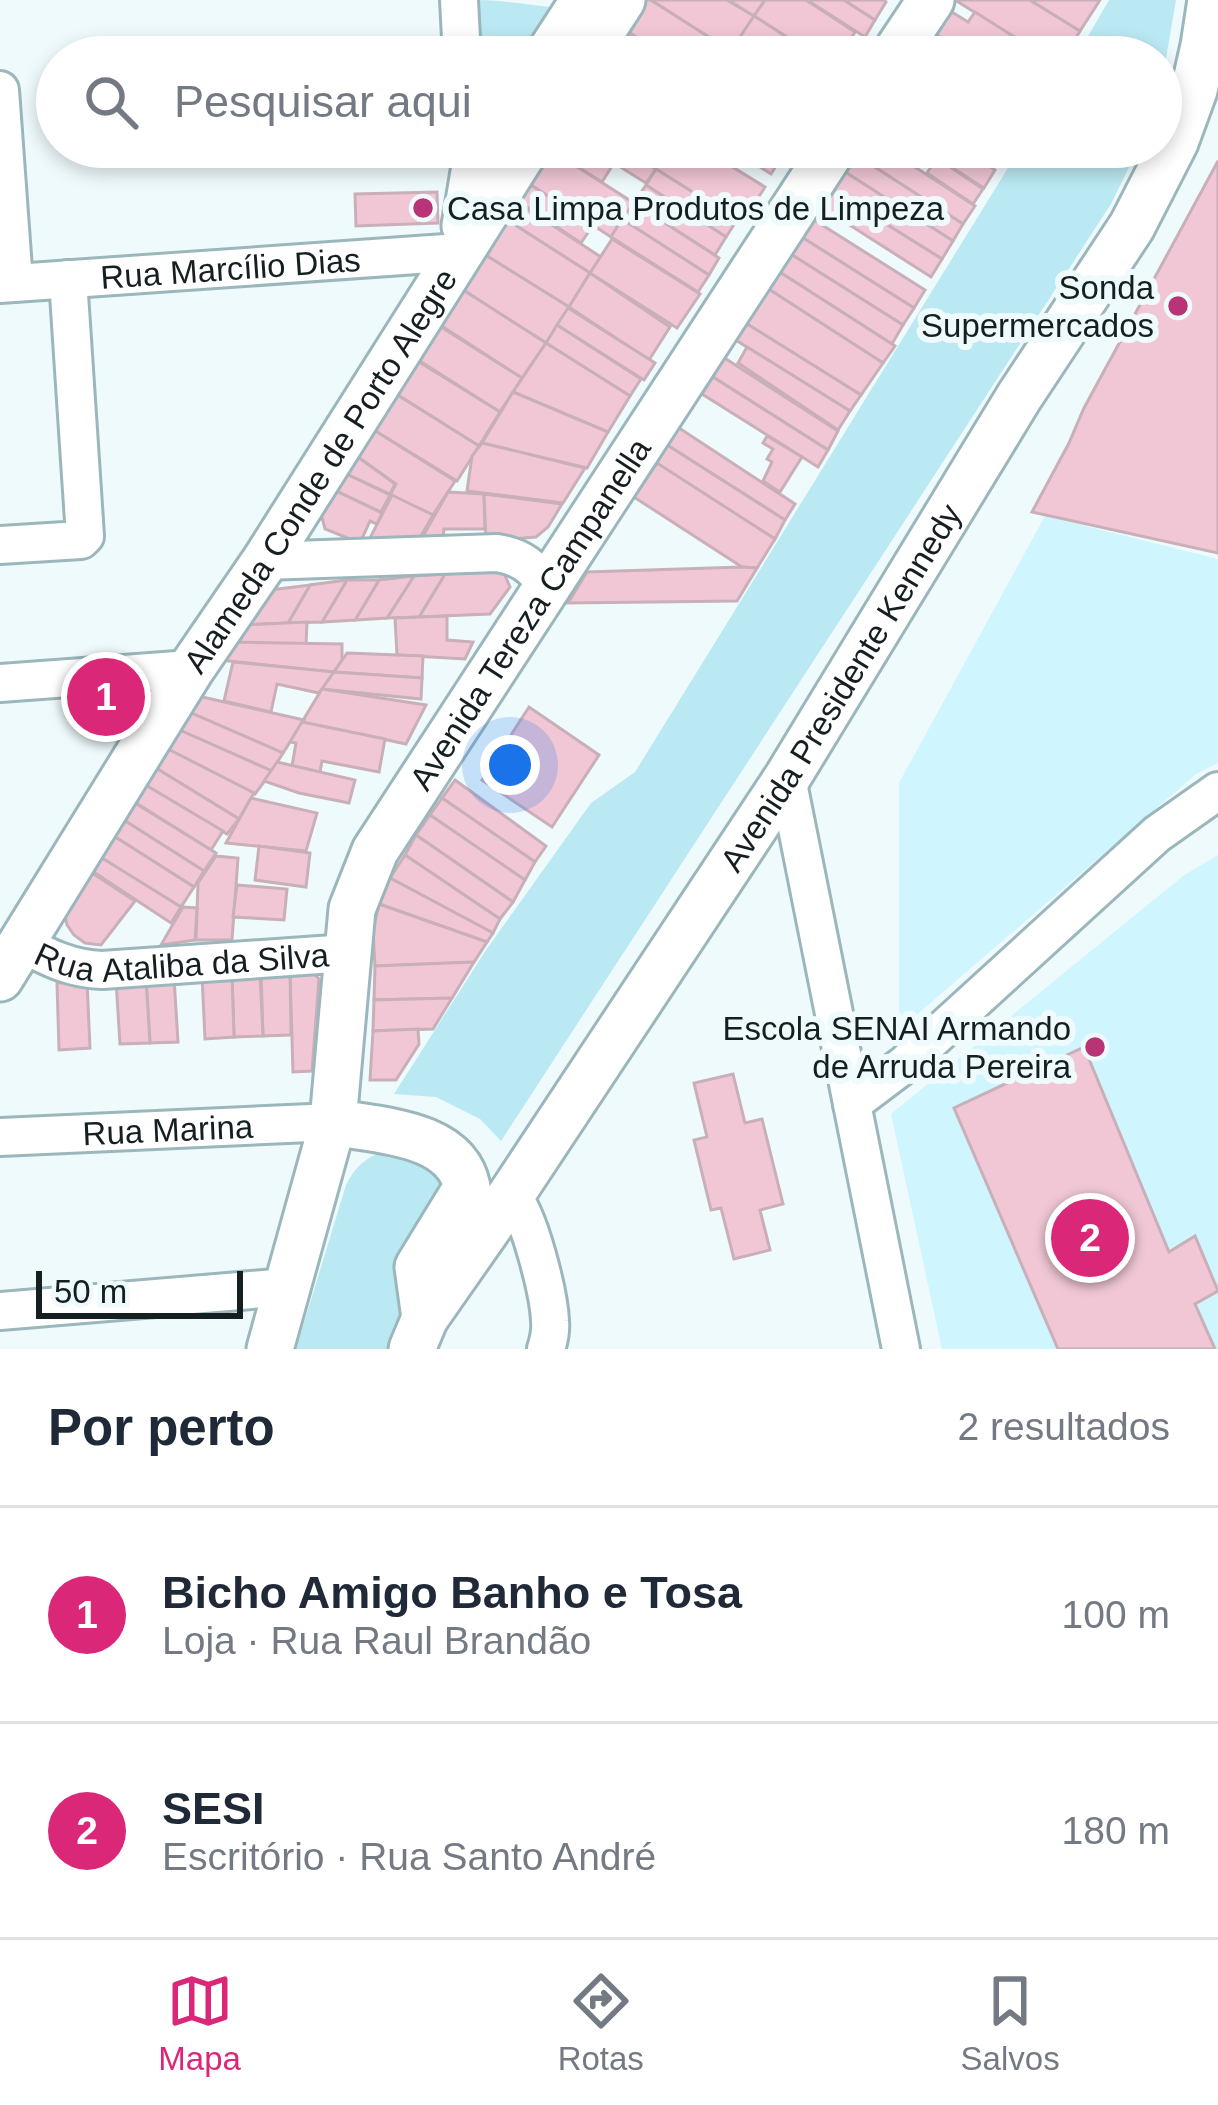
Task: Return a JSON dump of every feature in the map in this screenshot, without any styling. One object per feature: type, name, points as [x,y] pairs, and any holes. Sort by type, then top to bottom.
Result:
[{"type":"main road","points":[[561,36],[584,0]]},
{"type":"main road","points":[[598,36],[622,0]]},
{"type":"main road","points":[[907,36],[931,0]]},
{"type":"main road","name":"Avenida Presidente Kennedy","points":[[1182,123],[1194,90],[1211,0]]},
{"type":"main road","points":[[460,252],[481,168]]},
{"type":"main road","name":"Avenida Tereza Campanella","points":[[333,1122],[352,909],[375,851],[820,168]]},
{"type":"main road","name":"Avenida Presidente Kennedy","points":[[419,1334],[787,778],[1019,397],[1132,226],[1162,168]]},
{"type":"main road","name":"Alameda Conde de Porto Alegre","points":[[11,961],[191,669],[265,561],[460,252]]},
{"type":"main road","points":[[270,1349],[333,1122],[417,1138],[446,1151],[464,1170],[467,1187],[418,1267],[419,1334]]},
{"type":"street","points":[[459,0],[461,36]]},
{"type":"street","points":[[0,90],[7,284]]},
{"type":"street","name":"Rua Marcílio Dias","points":[[7,284],[460,252]]},
{"type":"street","points":[[0,545],[85,536],[68,279]]},
{"type":"street","points":[[265,561],[497,553],[528,562],[548,585]]},
{"type":"street","points":[[0,683],[191,669]]},
{"type":"street","points":[[787,778],[901,1349]]},
{"type":"street","points":[[852,1104],[905,1064],[1156,835],[1218,791]]},
{"type":"street","name":"Rua Ataliba da Silva","points":[[11,961],[102,970],[348,953]]},
{"type":"street","name":"Rua Marina","points":[[0,1137],[333,1122]]},
{"type":"street","points":[[512,1195],[526,1219],[548,1307],[551,1323],[546,1349]]},
{"type":"street","points":[[0,1311],[287,1287]]},
{"type":"shaded area","points":[[476,0],[563,8],[545,36],[479,36]]},
{"type":"shaded area","points":[[1109,0],[1176,0],[1170,36],[1088,36]]},
{"type":"shaded area","points":[[1008,168],[1129,168],[1111,204],[501,1141],[480,1119],[436,1097],[394,1094],[486,950],[591,803],[635,772]]},
{"type":"shaded area","points":[[1045,516],[1218,559],[1218,763],[1196,774],[899,1030],[899,783]]},
{"type":"shaded area","name":"Escola SENAI Armando de Arruda Pereira","points":[[1218,855],[1218,1349],[942,1349],[891,1114],[1183,876]]},
{"type":"shaded area","points":[[388,1151],[447,1173],[389,1349],[296,1349],[346,1185],[363,1162]]},
{"type":"building","points":[[640,0],[651,0],[707,36],[635,36],[622,28]]},
{"type":"building","points":[[651,0],[727,0],[754,16],[741,36],[707,36]]},
{"type":"building","points":[[728,0],[765,0],[754,16]]},
{"type":"building","points":[[765,0],[806,0],[855,32],[853,36],[785,36],[754,16]]},
{"type":"building","points":[[807,0],[844,0],[875,20],[863,36]]},
{"type":"building","points":[[844,0],[884,0],[886,2],[875,20]]},
{"type":"building","points":[[955,0],[1030,0],[1080,31],[1077,36],[1012,36]]},
{"type":"building","points":[[1030,0],[1100,0],[1080,31]]},
{"type":"building","points":[[947,9],[968,22],[975,12],[1013,36],[939,36],[933,32]]},
{"type":"building","points":[[754,16],[785,36],[741,36]]},
{"type":"building","name":"Sonda Supermercados","points":[[1218,161],[1218,553],[1032,512],[1084,408]]},
{"type":"building","points":[[533,168],[579,168],[634,203],[611,237],[525,181]]},
{"type":"building","points":[[580,168],[611,168],[602,182]]},
{"type":"building","points":[[622,168],[656,169],[646,183]]},
{"type":"building","points":[[734,168],[765,187],[742,223],[656,169]]},
{"type":"building","points":[[876,168],[916,168],[975,206],[963,224]]},
{"type":"building","points":[[876,168],[963,224],[953,241],[842,170]]},
{"type":"building","points":[[930,168],[952,168],[983,189],[973,204],[927,173]]},
{"type":"building","points":[[953,168],[995,170],[984,188]]},
{"type":"building","points":[[656,169],[737,220],[726,237],[646,185]]},
{"type":"building","points":[[842,170],[953,241],[942,259],[830,189]]},
{"type":"building","points":[[526,182],[593,225],[581,243],[515,199]]},
{"type":"building","points":[[646,185],[726,237],[715,255],[634,203]]},
{"type":"building","points":[[830,189],[942,259],[931,277],[820,206]]},
{"type":"building","points":[[437,192],[438,223],[356,226],[355,194]]},
{"type":"building","points":[[512,199],[601,257],[590,273],[501,216]]},
{"type":"building","points":[[634,203],[719,258],[709,275],[622,219]]},
{"type":"building","points":[[501,216],[590,273],[569,307],[479,251]]},
{"type":"building","points":[[811,218],[925,290],[914,308],[800,236]]},
{"type":"building","points":[[622,219],[709,275],[698,292],[611,237]]},
{"type":"building","points":[[800,236],[914,308],[903,325],[789,253]]},
{"type":"building","points":[[612,239],[700,294],[677,328],[590,273]]},
{"type":"building","points":[[479,251],[569,307],[546,343],[457,286]]},
{"type":"building","points":[[789,253],[903,325],[892,344],[778,271]]},
{"type":"building","points":[[778,271],[895,346],[883,363],[767,288]]},
{"type":"building","points":[[590,273],[670,327],[649,360],[569,307]]},
{"type":"building","points":[[457,286],[546,343],[522,378],[434,321]]},
{"type":"building","points":[[767,288],[883,363],[861,395],[744,322]]},
{"type":"building","points":[[568,308],[655,363],[644,380],[557,325]]},
{"type":"building","points":[[433,322],[522,378],[500,412],[412,356]]},
{"type":"building","points":[[744,322],[861,395],[850,411],[734,339]]},
{"type":"building","points":[[557,325],[641,379],[630,396],[546,343]]},
{"type":"building","points":[[546,343],[630,396],[608,432],[513,392]]},
{"type":"building","points":[[747,347],[850,411],[838,430],[738,363]]},
{"type":"building","points":[[411,357],[500,412],[479,446],[390,390]]},
{"type":"building","points":[[723,357],[838,431],[828,450],[713,377]]},
{"type":"building","points":[[713,377],[828,450],[818,467],[702,394]]},
{"type":"building","points":[[391,391],[479,446],[457,481],[369,427]]},
{"type":"building","points":[[513,392],[608,432],[587,468],[482,443]]},
{"type":"building","points":[[676,426],[795,504],[785,520],[664,443]]},
{"type":"building","points":[[369,427],[455,481],[433,515],[390,495],[396,484],[352,453]]},
{"type":"building","points":[[767,436],[802,457],[780,492],[763,481],[772,462],[767,459],[773,449],[763,443]]},
{"type":"building","points":[[482,443],[585,468],[563,503],[467,491],[472,456]]},
{"type":"building","points":[[664,443],[785,520],[775,539],[654,462]]},
{"type":"building","points":[[351,452],[395,484],[390,494],[340,471]]},
{"type":"building","points":[[657,463],[775,539],[757,568],[742,567],[634,497]]},
{"type":"building","points":[[340,471],[390,495],[381,512],[330,488]]},
{"type":"building","points":[[330,488],[382,513],[377,524],[370,521],[360,543],[325,529],[320,510]]},
{"type":"building","points":[[448,492],[484,494],[485,529],[444,529],[442,546],[418,545]]},
{"type":"building","points":[[484,494],[562,504],[536,537],[486,541]]},
{"type":"building","points":[[392,495],[433,515],[415,546],[367,544]]},
{"type":"building","points":[[757,568],[737,601],[568,603],[587,572]]},
{"type":"building","points":[[503,571],[510,587],[490,614],[419,617],[445,574]]},
{"type":"building","points":[[445,574],[419,617],[387,618],[414,576]]},
{"type":"building","points":[[414,576],[387,618],[355,620],[379,580]]},
{"type":"building","points":[[347,580],[379,580],[355,620],[322,622]]},
{"type":"building","points":[[347,580],[322,622],[288,623],[310,585]]},
{"type":"building","points":[[310,585],[288,623],[241,625],[262,591]]},
{"type":"building","points":[[447,616],[447,640],[473,642],[465,659],[397,655],[395,618]]},
{"type":"building","points":[[307,622],[306,645],[233,642],[241,625]]},
{"type":"building","points":[[230,642],[342,644],[342,660],[334,672],[219,660]]},
{"type":"building","points":[[347,653],[423,656],[422,678],[334,672]]},
{"type":"building","points":[[233,662],[334,672],[319,693],[277,684],[271,712],[224,701]]},
{"type":"building","points":[[334,672],[422,678],[421,699],[322,689]]},
{"type":"building","points":[[322,689],[426,705],[406,744],[302,722]]},
{"type":"building","points":[[198,696],[304,720],[283,753],[189,712]]},
{"type":"building","points":[[529,707],[599,755],[552,827],[482,780]]},
{"type":"building","points":[[189,712],[283,753],[272,771],[175,728]]},
{"type":"building","points":[[302,722],[385,739],[379,772],[322,761],[320,772],[292,766],[296,743],[290,742]]},
{"type":"building","points":[[175,728],[272,771],[255,794],[164,747]]},
{"type":"building","points":[[164,747],[254,793],[239,819],[151,765]]},
{"type":"building","points":[[277,762],[355,780],[349,803],[264,781]]},
{"type":"building","points":[[151,765],[239,819],[227,834],[140,782]]},
{"type":"building","points":[[455,780],[546,846],[535,862],[442,798]]},
{"type":"building","points":[[144,784],[223,831],[211,850],[133,801]]},
{"type":"building","points":[[251,798],[317,813],[306,851],[226,843]]},
{"type":"building","points":[[442,798],[535,862],[525,880],[430,815]]},
{"type":"building","points":[[130,800],[216,853],[204,871],[119,817]]},
{"type":"building","points":[[430,815],[525,880],[513,902],[416,835]]},
{"type":"building","points":[[119,817],[204,871],[194,887],[109,833]]},
{"type":"building","points":[[109,833],[194,887],[181,907],[96,855]]},
{"type":"building","points":[[416,835],[513,902],[500,919],[405,855]]},
{"type":"building","points":[[259,846],[310,853],[306,887],[255,880]]},
{"type":"building","points":[[94,853],[181,907],[171,923],[86,867]]},
{"type":"building","points":[[405,855],[500,919],[493,933],[390,878]]},
{"type":"building","points":[[216,856],[238,858],[232,940],[196,940],[198,883]]},
{"type":"building","points":[[86,869],[135,901],[101,945],[85,943],[74,935],[64,912]]},
{"type":"building","points":[[390,878],[493,933],[487,942],[379,904]]},
{"type":"building","points":[[237,885],[287,889],[284,920],[233,917]]},
{"type":"building","points":[[379,904],[487,942],[474,962],[375,966],[373,930]]},
{"type":"building","points":[[183,907],[197,908],[195,940],[161,945]]},
{"type":"building","points":[[474,962],[452,998],[374,1000],[375,966]]},
{"type":"building","points":[[312,971],[319,979],[312,1071],[293,1072],[290,972]]},
{"type":"building","points":[[261,972],[290,972],[291,1035],[263,1036]]},
{"type":"building","points":[[260,974],[263,1036],[234,1037],[232,975]]},
{"type":"building","points":[[202,975],[232,975],[234,1037],[205,1039]]},
{"type":"building","points":[[174,978],[178,1042],[150,1043],[146,979]]},
{"type":"building","points":[[146,979],[150,1043],[120,1044],[116,980]]},
{"type":"building","points":[[87,981],[90,1048],[59,1050],[57,983]]},
{"type":"building","points":[[452,998],[433,1029],[373,1031],[374,1000]]},
{"type":"building","points":[[418,1029],[419,1044],[396,1080],[370,1080],[373,1031]]},
{"type":"building","points":[[1084,1047],[1169,1252],[1195,1236],[1218,1291],[1195,1304],[1215,1349],[1058,1349],[954,1108]]},
{"type":"building","points":[[733,1074],[745,1123],[762,1119],[783,1204],[760,1210],[770,1250],[734,1259],[721,1208],[711,1210],[694,1140],[707,1137],[694,1083]]},
{"type":"place","name":"Casa Limpa Produtos de Limpeza","points":[[423,208]]},
{"type":"place","name":"Sonda Supermercados","points":[[1178,306]]},
{"type":"place","name":"Bicho Amigo Banho e Tosa","points":[[106,697]]},
{"type":"place","name":"Escola SENAI Armando de Arruda Pereira","points":[[1095,1047]]},
{"type":"place","name":"SESI","points":[[1090,1238]]}]
